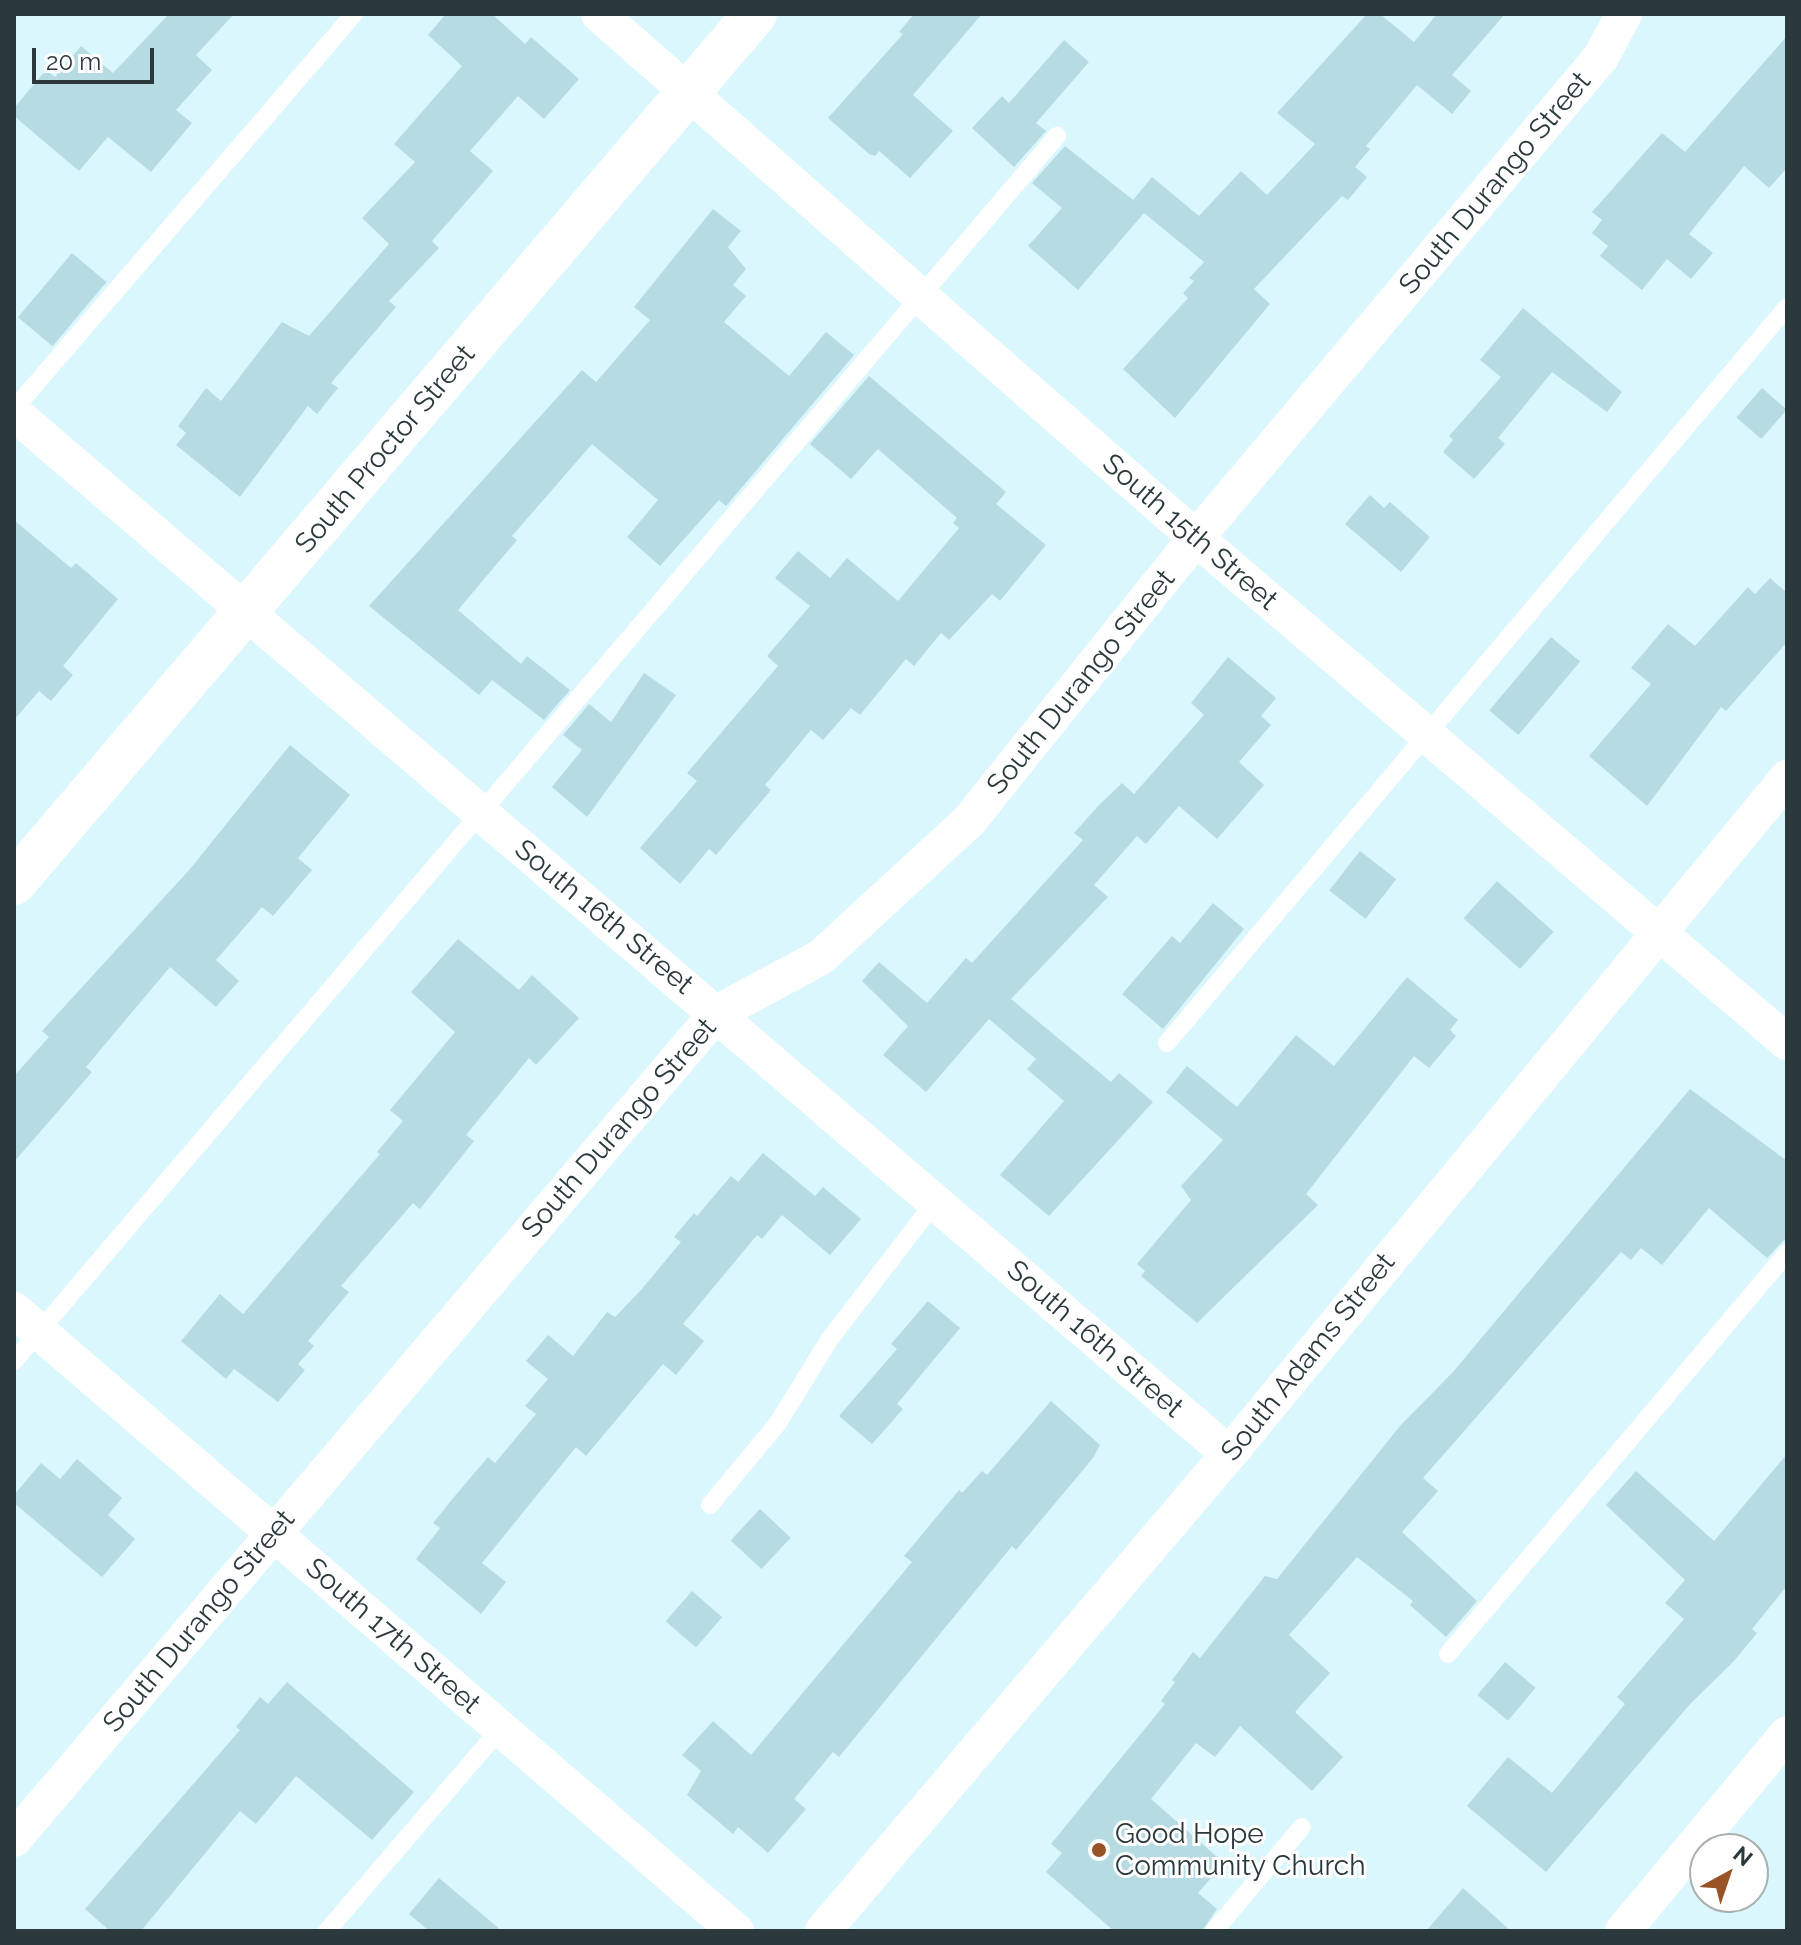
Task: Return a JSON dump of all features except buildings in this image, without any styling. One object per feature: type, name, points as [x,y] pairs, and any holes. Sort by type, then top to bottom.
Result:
[{"type":"street","name":"South 15th Street","points":[[599,14],[1196,538],[1787,1042]]},
{"type":"street","name":"South Proctor Street","points":[[14,883],[755,14]]},
{"type":"street","name":"South Durango Street","points":[[14,1839],[717,1013],[821,957],[969,821],[1196,538],[1601,57],[1624,14]]},
{"type":"street","name":"South 16th Street","points":[[14,411],[1229,1454]]},
{"type":"street","name":"South Adams Street","points":[[823,1931],[1229,1454],[1657,931],[1787,778]]},
{"type":"street","name":"South 17th Street","points":[[27,1321],[736,1931]]},
{"type":"street","points":[[1623,1931],[1787,1734]]},
{"type":"lane","points":[[14,411],[354,14]]},
{"type":"lane","points":[[14,1361],[27,1321],[481,812],[1057,136]]},
{"type":"lane","points":[[1167,1043],[1787,307]]},
{"type":"lane","points":[[710,1505],[778,1423],[829,1340],[935,1202]]},
{"type":"lane","points":[[1448,1654],[1787,1253]]},
{"type":"lane","points":[[327,1931],[501,1728]]},
{"type":"lane","points":[[1214,1931],[1302,1827]]},
{"type":"place","name":"Good Hope Community Church","points":[[1099,1850]]}]
